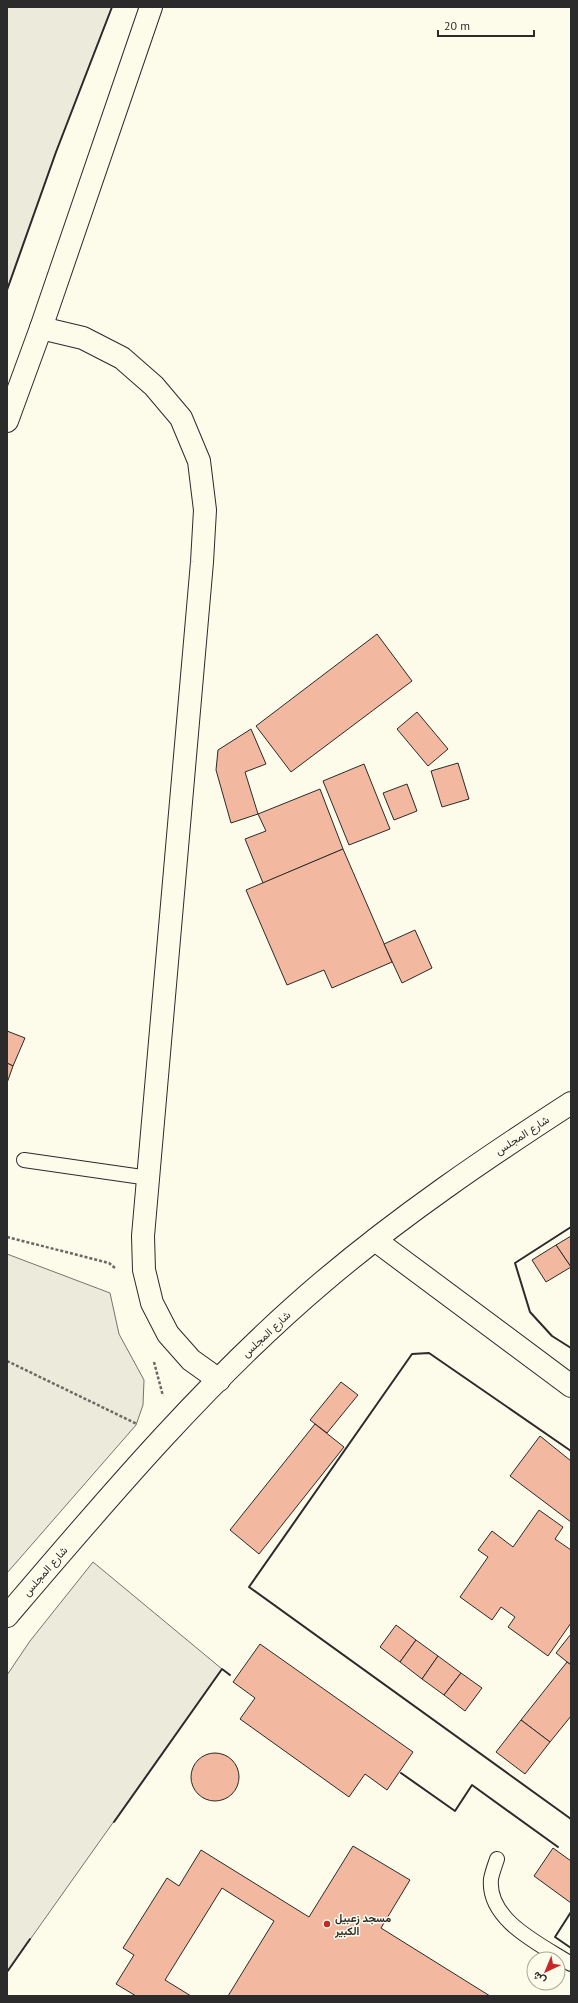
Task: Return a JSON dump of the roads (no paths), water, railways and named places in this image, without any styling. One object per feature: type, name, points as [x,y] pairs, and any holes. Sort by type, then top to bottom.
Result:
[{"type":"street","points":[[7,421],[41,328],[151,7]]},
{"type":"street","points":[[41,328],[83,338],[122,358],[154,386],[181,418],[199,461],[205,510],[202,562],[143,1236],[144,1270],[152,1303],[168,1334],[190,1360],[219,1380]]},
{"type":"street","name":"شارع المجلس","points":[[7,1616],[115,1491],[165,1437],[219,1380],[324,1281],[375,1240],[487,1158],[571,1103]]},
{"type":"street","points":[[375,1240],[571,1386]]},
{"type":"lane","points":[[24,1160],[149,1178]]},
{"type":"lane","points":[[496,1858],[491,1880],[494,1901],[505,1920],[571,1964]]},
{"type":"place","name":"مسجد زعبيل الكبير","points":[[327,1924]]}]
